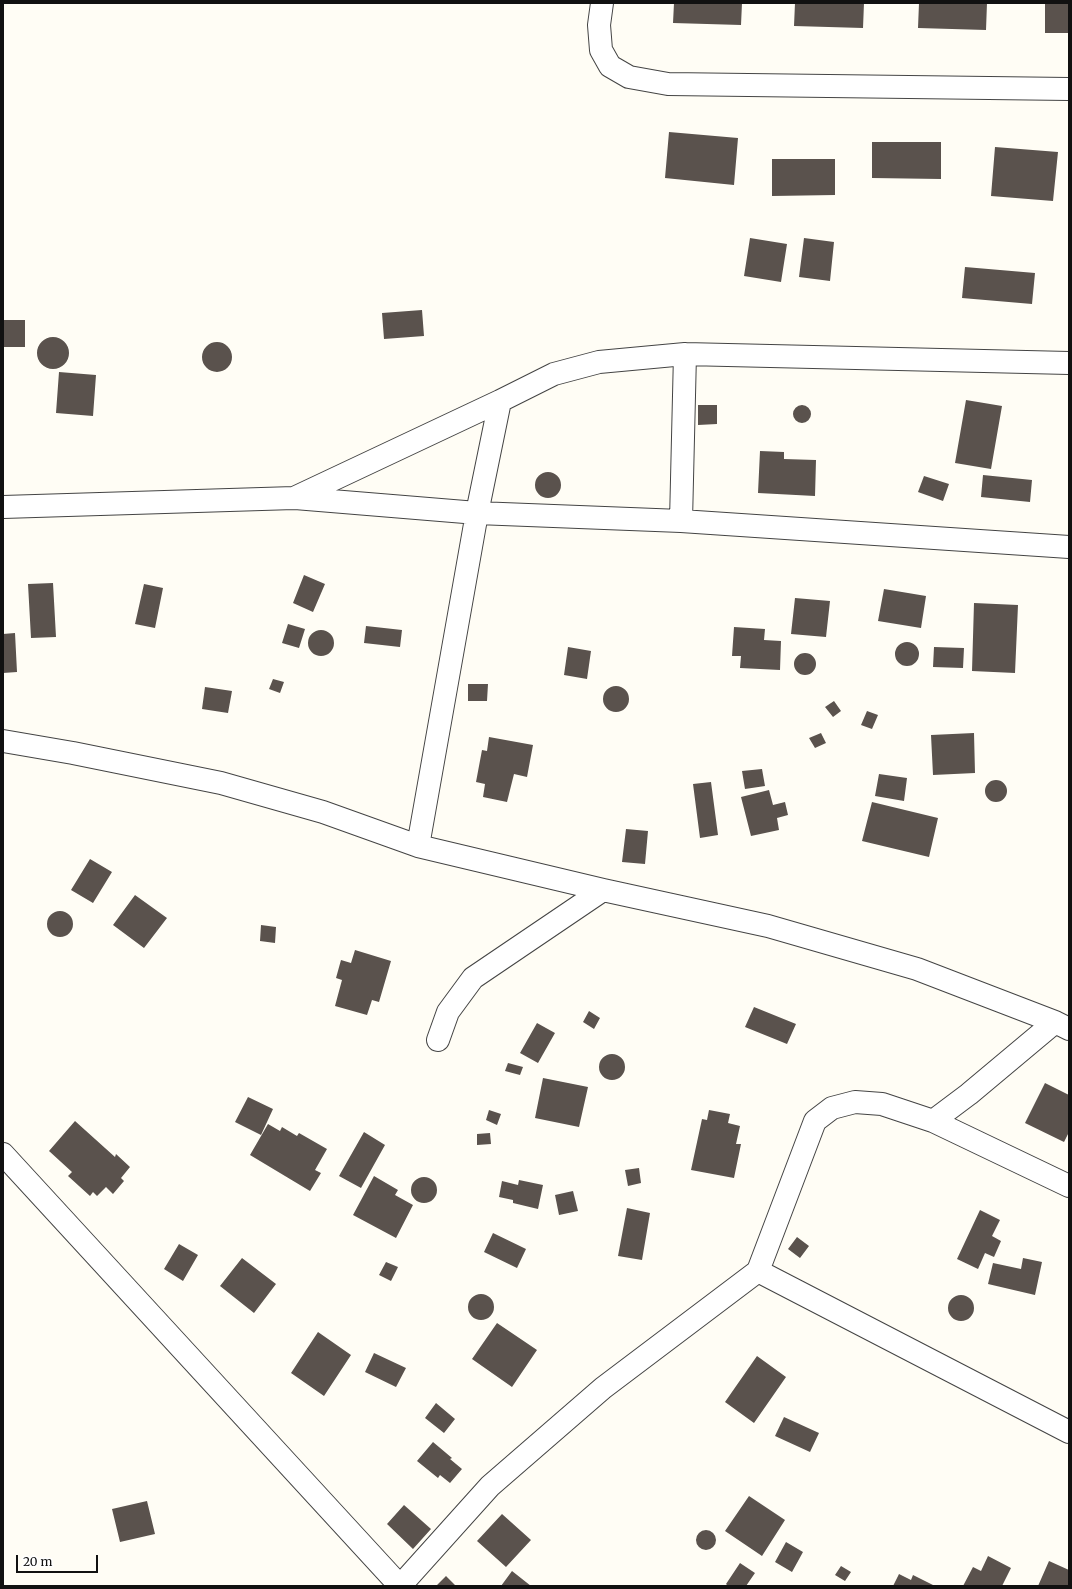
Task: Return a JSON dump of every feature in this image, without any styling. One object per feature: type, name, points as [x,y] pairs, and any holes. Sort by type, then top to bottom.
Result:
[{"type":"street","points":[[602,3],[598,24],[601,50],[610,66],[629,77],[668,84],[1069,89]]},
{"type":"street","points":[[681,521],[685,354]]},
{"type":"street","points":[[294,498],[554,374],[599,362],[685,354],[1069,363]]},
{"type":"street","points":[[418,846],[477,513],[500,401]]},
{"type":"street","points":[[3,507],[294,498],[477,513],[681,521],[1069,547]]},
{"type":"street","points":[[3,741],[73,753],[221,783],[323,812],[418,846],[603,890],[768,926],[917,969],[1062,1026]]},
{"type":"street","points":[[438,1040],[448,1012],[473,978],[603,890]]},
{"type":"street","points":[[934,1121],[1062,1026]]},
{"type":"street","points":[[3,1154],[400,1586],[490,1486],[604,1388],[758,1271],[815,1121],[832,1108],[855,1102],[882,1104],[934,1121],[1069,1186]]},
{"type":"street","points":[[758,1271],[1069,1432]]},
{"type":"building","points":[[674,3],[742,3],[741,25],[673,23]]},
{"type":"building","points":[[795,3],[864,3],[863,28],[794,26]]},
{"type":"building","points":[[919,3],[987,3],[986,30],[918,28]]},
{"type":"building","points":[[1045,3],[1069,3],[1069,33],[1045,33]]},
{"type":"building","points":[[669,132],[738,138],[734,185],[665,178]]},
{"type":"building","points":[[872,142],[941,142],[941,179],[872,178]]},
{"type":"building","points":[[995,147],[1058,152],[1053,201],[991,196]]},
{"type":"building","points":[[772,159],[835,159],[835,195],[772,196]]},
{"type":"building","points":[[750,238],[787,244],[781,282],[744,276]]},
{"type":"building","points":[[804,238],[834,242],[830,281],[799,277]]},
{"type":"building","points":[[965,267],[1035,273],[1032,304],[962,298]]},
{"type":"building","points":[[422,310],[424,336],[384,339],[382,313]]},
{"type":"building","points":[[3,320],[25,320],[25,347],[3,347]]},
{"type":"building","points":[[50,337],[56,337],[66,344],[69,353],[68,359],[62,366],[56,369],[50,369],[40,362],[37,356],[37,350],[44,340]]},
{"type":"building","points":[[217,342],[227,347],[232,357],[227,367],[217,372],[207,367],[202,357],[207,347]]},
{"type":"building","points":[[59,372],[96,375],[93,416],[56,413]]},
{"type":"building","points":[[966,400],[1002,406],[991,469],[955,463]]},
{"type":"building","points":[[698,405],[717,405],[717,424],[698,425]]},
{"type":"building","points":[[802,405],[808,408],[811,414],[808,420],[802,423],[796,420],[793,414],[796,408]]},
{"type":"building","points":[[760,451],[784,452],[784,459],[816,460],[815,496],[758,493]]},
{"type":"building","points":[[548,472],[557,476],[561,485],[557,494],[548,498],[539,494],[535,485],[539,476]]},
{"type":"building","points":[[983,475],[1032,480],[1030,502],[981,497]]},
{"type":"building","points":[[924,476],[949,484],[943,501],[918,492]]},
{"type":"building","points":[[304,575],[325,584],[313,612],[293,603]]},
{"type":"building","points":[[53,583],[56,637],[31,638],[28,584]]},
{"type":"building","points":[[144,584],[163,588],[155,628],[135,624]]},
{"type":"building","points":[[884,589],[926,596],[921,628],[878,621]]},
{"type":"building","points":[[795,598],[830,601],[826,637],[791,634]]},
{"type":"building","points":[[974,603],[1018,605],[1015,673],[972,671]]},
{"type":"building","points":[[288,624],[305,629],[299,648],[282,643]]},
{"type":"building","points":[[366,626],[402,630],[400,647],[364,643]]},
{"type":"building","points":[[734,627],[765,629],[764,640],[781,641],[780,670],[740,668],[741,656],[732,656]]},
{"type":"building","points":[[321,630],[330,634],[334,643],[330,652],[321,656],[312,652],[308,643],[312,634]]},
{"type":"building","points":[[15,633],[17,672],[3,673],[3,634]]},
{"type":"building","points":[[907,642],[912,643],[918,649],[918,659],[912,665],[907,666],[902,665],[896,659],[895,654],[896,649],[902,643]]},
{"type":"building","points":[[568,647],[591,651],[587,679],[564,675]]},
{"type":"building","points":[[934,647],[964,648],[963,668],[933,667]]},
{"type":"building","points":[[805,653],[813,656],[816,664],[813,672],[805,675],[797,672],[794,664],[797,656]]},
{"type":"building","points":[[273,679],[284,682],[280,693],[269,689]]},
{"type":"building","points":[[468,684],[488,684],[487,701],[468,701]]},
{"type":"building","points":[[616,686],[625,690],[629,699],[625,708],[616,712],[607,708],[603,699],[607,690]]},
{"type":"building","points":[[205,687],[232,691],[228,713],[202,709]]},
{"type":"building","points":[[834,701],[841,711],[833,717],[825,707]]},
{"type":"building","points":[[867,711],[878,715],[872,729],[861,725]]},
{"type":"building","points":[[821,733],[826,743],[815,748],[809,738]]},
{"type":"building","points":[[974,733],[975,773],[933,775],[931,735]]},
{"type":"building","points":[[489,737],[533,745],[527,777],[514,774],[507,802],[483,797],[485,784],[476,782],[482,750],[487,751]]},
{"type":"building","points":[[762,769],[765,786],[745,789],[742,771]]},
{"type":"building","points":[[879,774],[907,778],[904,801],[875,796]]},
{"type":"building","points":[[996,780],[1004,783],[1007,791],[1004,799],[996,802],[988,799],[985,791],[988,783]]},
{"type":"building","points":[[711,782],[718,835],[700,838],[693,784]]},
{"type":"building","points":[[769,790],[773,805],[785,802],[788,815],[777,818],[779,830],[751,836],[741,797]]},
{"type":"building","points":[[872,802],[938,818],[929,857],[862,841]]},
{"type":"building","points":[[626,829],[648,831],[645,864],[622,862]]},
{"type":"building","points":[[90,859],[112,872],[93,903],[71,890]]},
{"type":"building","points":[[135,895],[167,918],[144,948],[113,925]]},
{"type":"building","points":[[60,911],[69,915],[73,924],[69,933],[60,937],[51,933],[47,924],[51,915]]},
{"type":"building","points":[[261,925],[276,927],[275,943],[260,941]]},
{"type":"building","points":[[355,950],[391,961],[379,1002],[372,1000],[367,1015],[335,1006],[342,980],[336,978],[341,960],[351,963]]},
{"type":"building","points":[[754,1007],[796,1024],[787,1044],[745,1027]]},
{"type":"building","points":[[589,1011],[600,1018],[594,1029],[583,1022]]},
{"type":"building","points":[[537,1023],[555,1033],[538,1063],[520,1053]]},
{"type":"building","points":[[612,1054],[621,1058],[625,1067],[621,1076],[612,1080],[603,1076],[599,1067],[603,1058]]},
{"type":"building","points":[[508,1063],[523,1067],[520,1075],[505,1071]]},
{"type":"building","points":[[543,1078],[588,1087],[579,1127],[535,1118]]},
{"type":"building","points":[[1045,1083],[1069,1095],[1069,1132],[1064,1142],[1025,1123]]},
{"type":"building","points":[[248,1097],[273,1109],[261,1135],[235,1122]]},
{"type":"building","points":[[489,1110],[501,1114],[497,1125],[486,1120]]},
{"type":"building","points":[[709,1110],[730,1114],[728,1123],[740,1126],[736,1144],[741,1144],[734,1178],[691,1170],[702,1119],[707,1120]]},
{"type":"building","points":[[75,1121],[115,1157],[116,1154],[130,1167],[121,1178],[124,1181],[113,1194],[106,1187],[97,1196],[93,1192],[90,1196],[68,1176],[72,1172],[49,1151]]},
{"type":"building","points":[[268,1124],[280,1131],[282,1127],[297,1136],[299,1133],[327,1149],[315,1170],[321,1173],[310,1191],[250,1155]]},
{"type":"building","points":[[364,1132],[385,1145],[361,1188],[339,1176]]},
{"type":"building","points":[[490,1133],[491,1144],[477,1145],[477,1134]]},
{"type":"building","points":[[639,1168],[641,1183],[628,1186],[625,1170]]},
{"type":"building","points":[[374,1176],[398,1190],[395,1195],[413,1205],[396,1238],[353,1215]]},
{"type":"building","points":[[424,1177],[433,1181],[437,1190],[433,1199],[424,1203],[415,1199],[411,1190],[415,1181]]},
{"type":"building","points":[[519,1180],[543,1185],[538,1209],[513,1203],[513,1200],[499,1197],[502,1181],[518,1185]]},
{"type":"building","points":[[573,1191],[578,1211],[559,1215],[555,1195]]},
{"type":"building","points":[[627,1208],[650,1213],[642,1260],[618,1256]]},
{"type":"building","points":[[980,1210],[1000,1220],[992,1236],[1001,1241],[994,1257],[985,1253],[978,1269],[957,1259]]},
{"type":"building","points":[[493,1233],[526,1249],[517,1268],[484,1252]]},
{"type":"building","points":[[797,1237],[809,1246],[800,1258],[788,1249]]},
{"type":"building","points":[[179,1244],[198,1255],[183,1281],[164,1269]]},
{"type":"building","points":[[242,1258],[276,1284],[254,1313],[220,1286]]},
{"type":"building","points":[[1023,1258],[1042,1262],[1035,1295],[988,1284],[993,1263],[1021,1269]]},
{"type":"building","points":[[386,1262],[398,1267],[391,1281],[379,1275]]},
{"type":"building","points":[[481,1294],[490,1298],[494,1307],[490,1316],[481,1320],[472,1316],[468,1307],[472,1298]]},
{"type":"building","points":[[961,1295],[970,1299],[974,1308],[970,1317],[961,1321],[952,1317],[948,1308],[952,1299]]},
{"type":"building","points":[[497,1323],[537,1350],[512,1387],[472,1359]]},
{"type":"building","points":[[318,1332],[351,1355],[324,1396],[291,1373]]},
{"type":"building","points":[[374,1353],[406,1368],[396,1387],[365,1372]]},
{"type":"building","points":[[757,1356],[786,1377],[754,1423],[725,1402]]},
{"type":"building","points":[[436,1403],[455,1419],[444,1433],[425,1418]]},
{"type":"building","points":[[784,1417],[819,1433],[810,1452],[775,1436]]},
{"type":"building","points":[[433,1442],[452,1458],[450,1459],[462,1469],[450,1483],[440,1475],[438,1478],[417,1461]]},
{"type":"building","points":[[749,1496],[785,1520],[762,1556],[725,1531]]},
{"type":"building","points":[[147,1501],[155,1534],[120,1542],[112,1509]]},
{"type":"building","points":[[404,1505],[431,1529],[413,1549],[387,1524]]},
{"type":"building","points":[[502,1514],[531,1540],[506,1567],[477,1541]]},
{"type":"building","points":[[702,1530],[710,1530],[716,1536],[716,1544],[710,1550],[702,1550],[696,1544],[696,1536]]},
{"type":"building","points":[[786,1542],[803,1552],[792,1572],[775,1562]]},
{"type":"building","points":[[988,1556],[1011,1568],[1002,1586],[963,1586],[973,1567],[981,1571]]},
{"type":"building","points":[[1049,1561],[1069,1570],[1069,1586],[1038,1586]]},
{"type":"building","points":[[740,1563],[755,1573],[746,1586],[728,1586],[726,1584]]},
{"type":"building","points":[[841,1566],[851,1572],[845,1581],[835,1575]]},
{"type":"building","points":[[512,1571],[531,1586],[501,1586]]},
{"type":"building","points":[[899,1574],[911,1580],[913,1575],[935,1586],[893,1586]]},
{"type":"building","points":[[446,1576],[456,1586],[436,1586]]}]
